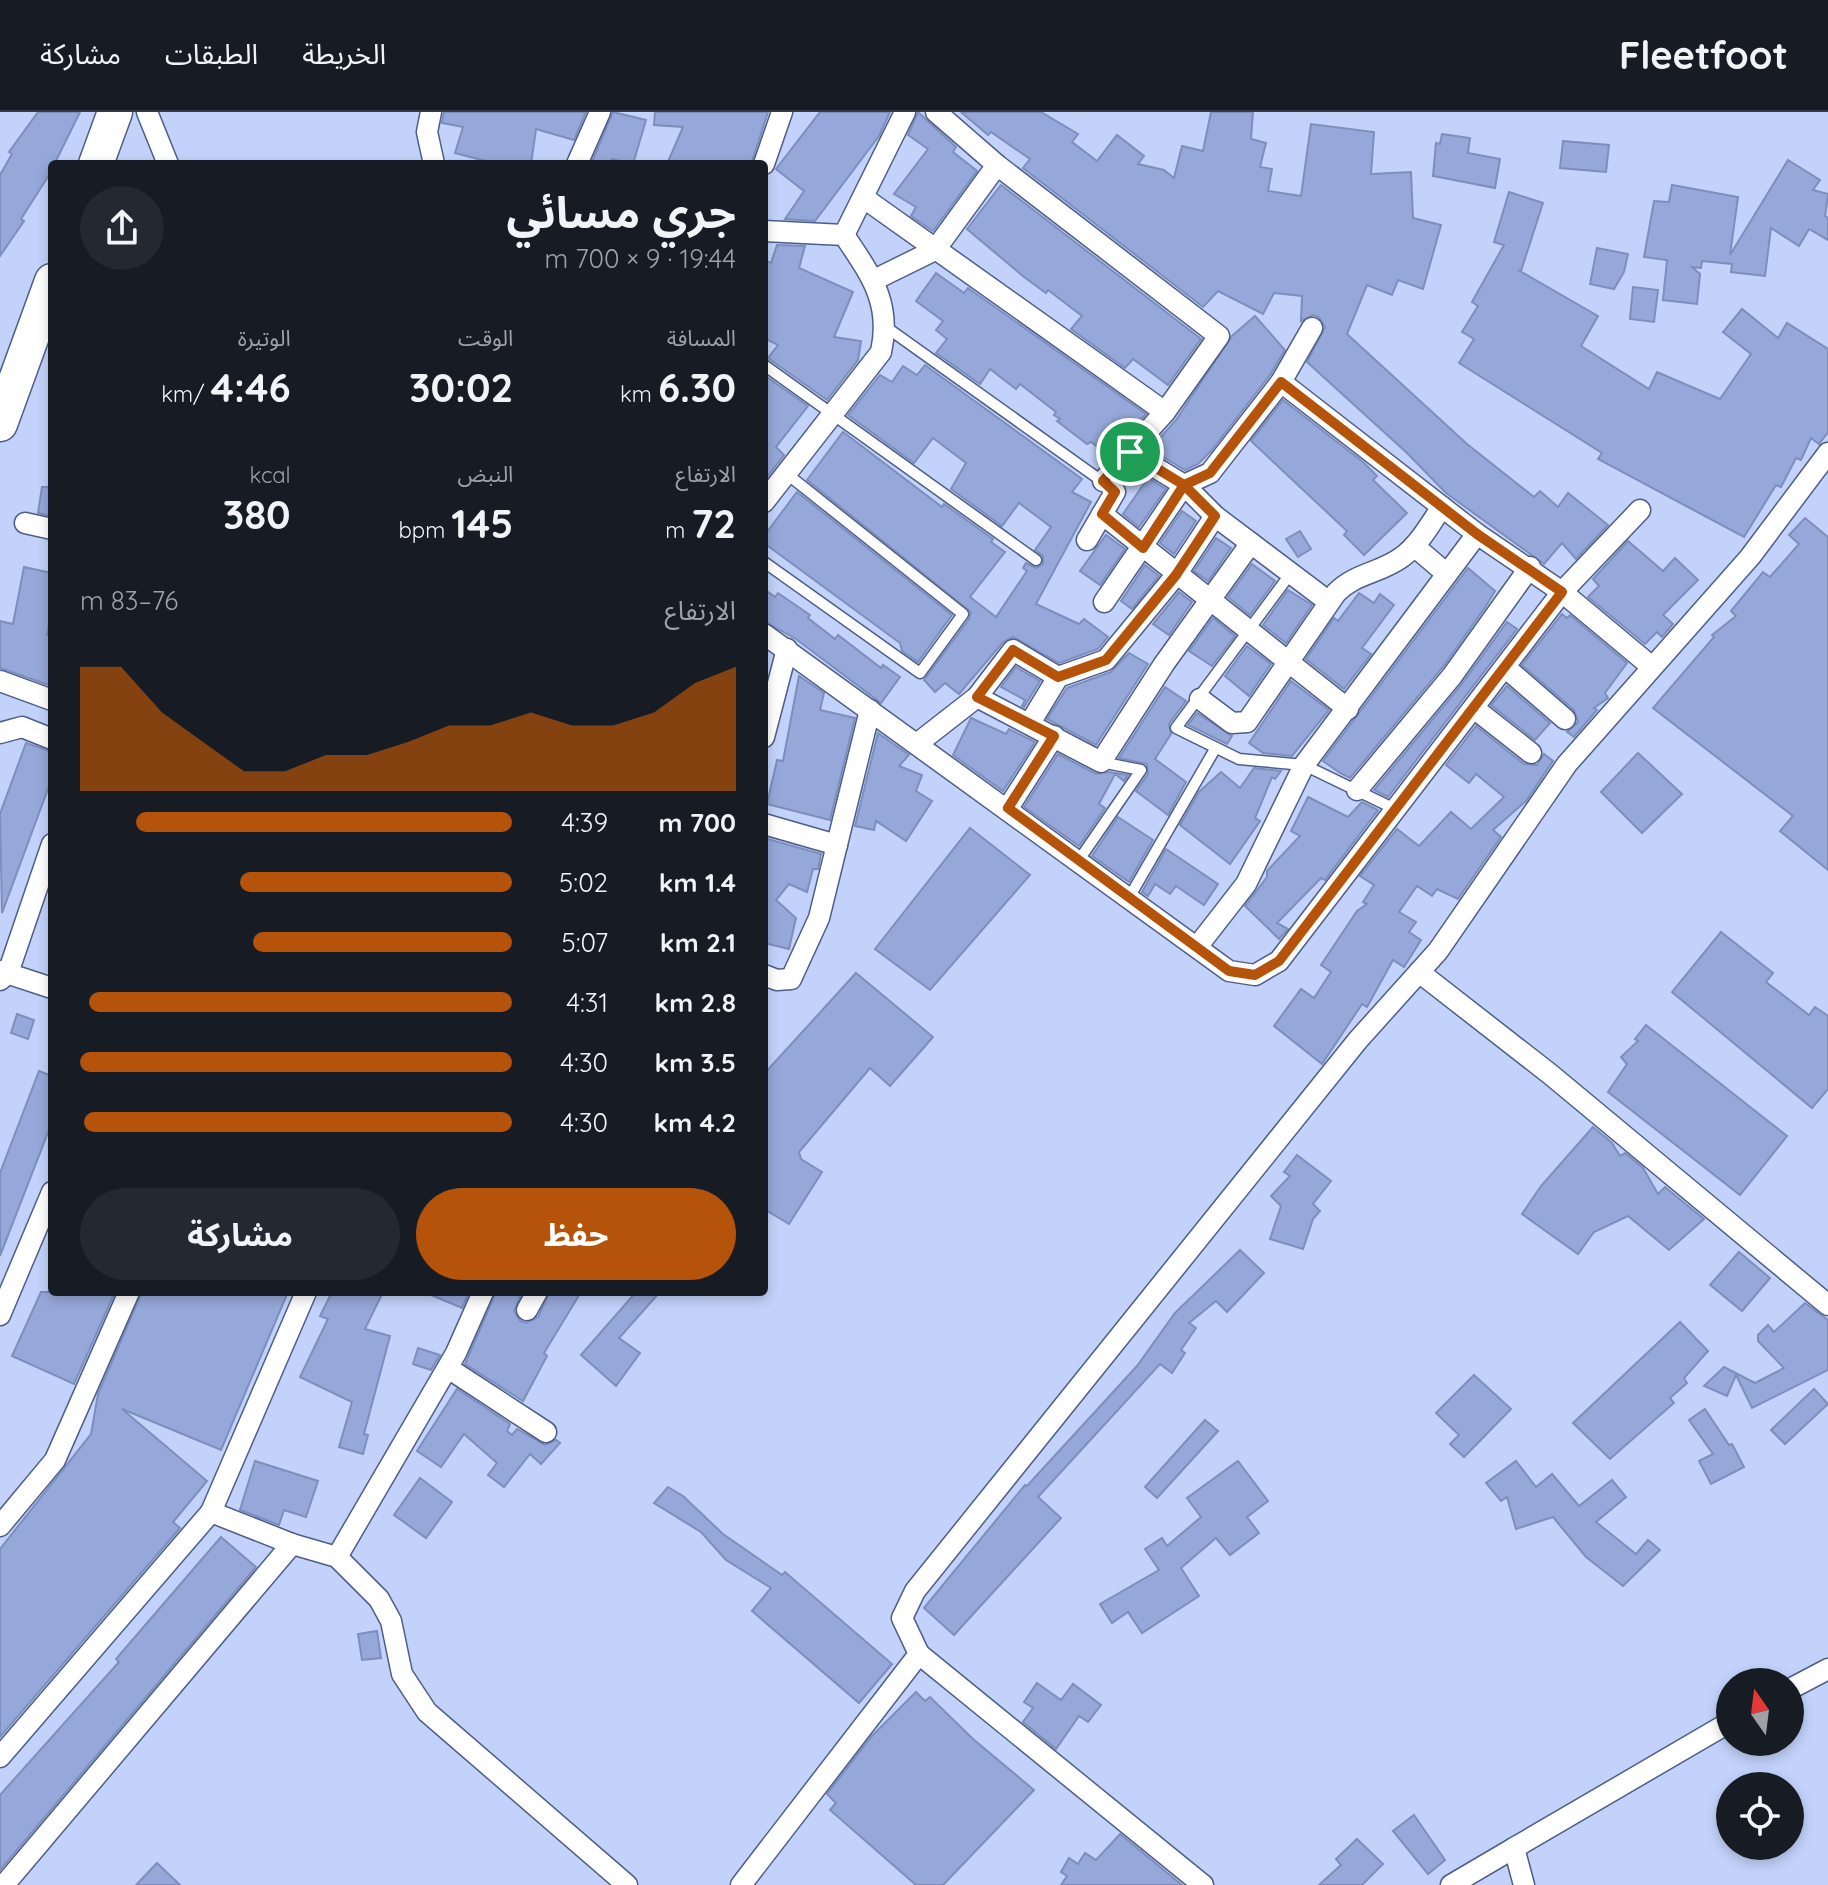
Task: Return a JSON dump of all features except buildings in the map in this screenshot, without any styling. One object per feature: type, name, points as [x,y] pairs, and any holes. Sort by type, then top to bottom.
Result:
[{"type":"highway","points":[[97,160],[115,112]]},
{"type":"highway","points":[[0,424],[43,331],[48,303]]},
{"type":"street","points":[[147,112],[166,160]]},
{"type":"street","points":[[431,112],[427,132],[433,160]]},
{"type":"street","points":[[579,160],[600,112]]},
{"type":"street","points":[[765,160],[782,112]]},
{"type":"street","points":[[844,235],[905,112]]},
{"type":"street","points":[[936,112],[997,165],[1219,336],[1165,412],[1130,452],[1109,486],[1102,514],[1087,540]]},
{"type":"street","points":[[874,280],[935,250],[997,165]]},
{"type":"street","points":[[864,198],[1165,412]]},
{"type":"street","points":[[768,231],[844,235]]},
{"type":"street","points":[[772,486],[881,352],[886,327],[874,280],[844,235]]},
{"type":"street","points":[[1104,602],[1184,485],[1210,473],[1281,382],[1312,328]]},
{"type":"street","points":[[1281,382],[1477,534],[1530,567],[1652,667]]},
{"type":"street","points":[[1130,452],[1184,485],[1215,516],[1329,602]]},
{"type":"street","points":[[1203,1885],[919,1654],[902,1618],[915,1591],[1348,1052],[1438,951],[1567,764],[1750,557],[1828,453]]},
{"type":"street","points":[[1200,699],[1232,723],[1247,722],[1329,602],[1353,579],[1390,565],[1414,546],[1442,507]]},
{"type":"street","points":[[768,637],[1197,947],[1237,974],[1255,975],[1272,968],[1475,709],[1562,592],[1640,510]]},
{"type":"street","points":[[1102,514],[1348,709]]},
{"type":"street","points":[[1030,723],[1058,677],[1106,660],[1176,575],[1215,516]]},
{"type":"street","points":[[25,523],[48,528]]},
{"type":"street","points":[[1197,947],[1246,884],[1304,765],[1477,534]]},
{"type":"street","points":[[977,697],[1101,762],[1164,664],[1251,543]]},
{"type":"street","points":[[1414,546],[1447,574]]},
{"type":"street","points":[[1357,790],[1452,676],[1530,567]]},
{"type":"street","points":[[768,722],[787,649]]},
{"type":"street","points":[[918,743],[977,697],[1013,650],[1058,677]]},
{"type":"street","points":[[1506,668],[1565,719]]},
{"type":"street","points":[[0,681],[48,699]]},
{"type":"street","points":[[1475,709],[1531,753]]},
{"type":"street","points":[[768,977],[777,980],[791,979],[819,918],[870,710]]},
{"type":"street","points":[[0,733],[22,727],[48,737]]},
{"type":"street","points":[[1008,808],[1054,736]]},
{"type":"street","points":[[768,825],[837,845]]},
{"type":"street","points":[[48,855],[3,975],[48,987]]},
{"type":"street","points":[[1419,972],[1550,1074],[1828,1305]]},
{"type":"street","points":[[0,1315],[48,1201]]},
{"type":"street","points":[[0,1526],[55,1460],[127,1296]]},
{"type":"street","points":[[0,1757],[211,1512],[304,1296]]},
{"type":"street","points":[[337,1557],[448,1368],[481,1296]]},
{"type":"street","points":[[448,1368],[546,1432]]},
{"type":"street","points":[[211,1512],[292,1544],[337,1557],[379,1599],[391,1621],[402,1674],[427,1712],[627,1885]]},
{"type":"street","points":[[4,1885],[292,1544]]},
{"type":"street","points":[[741,1885],[919,1654]]},
{"type":"street","points":[[1804,1682],[1828,1669]]},
{"type":"street","points":[[1451,1885],[1716,1730]]},
{"type":"street","points":[[1514,1848],[1524,1885]]},
{"type":"lane","points":[[886,327],[1109,486]]},
{"type":"lane","points":[[768,368],[1036,560]]},
{"type":"lane","points":[[768,565],[920,673],[963,614],[772,486]]},
{"type":"lane","points":[[1291,573],[1176,728],[1239,759],[1304,765],[1397,810]]},
{"type":"lane","points":[[1130,896],[1215,749]]},
{"type":"lane","points":[[1079,860],[1141,770],[1101,762]]},
{"type":"route","points":[[1130,452],[1103,481],[1115,492],[1102,514],[1143,548],[1184,485],[1210,473],[1281,382],[1477,534],[1530,567],[1562,592],[1279,961],[1264,973],[1246,976],[1229,971],[1008,808],[1054,736],[977,697],[1013,650],[1058,677],[1106,660],[1176,575],[1215,516],[1184,485],[1130,452]]}]
